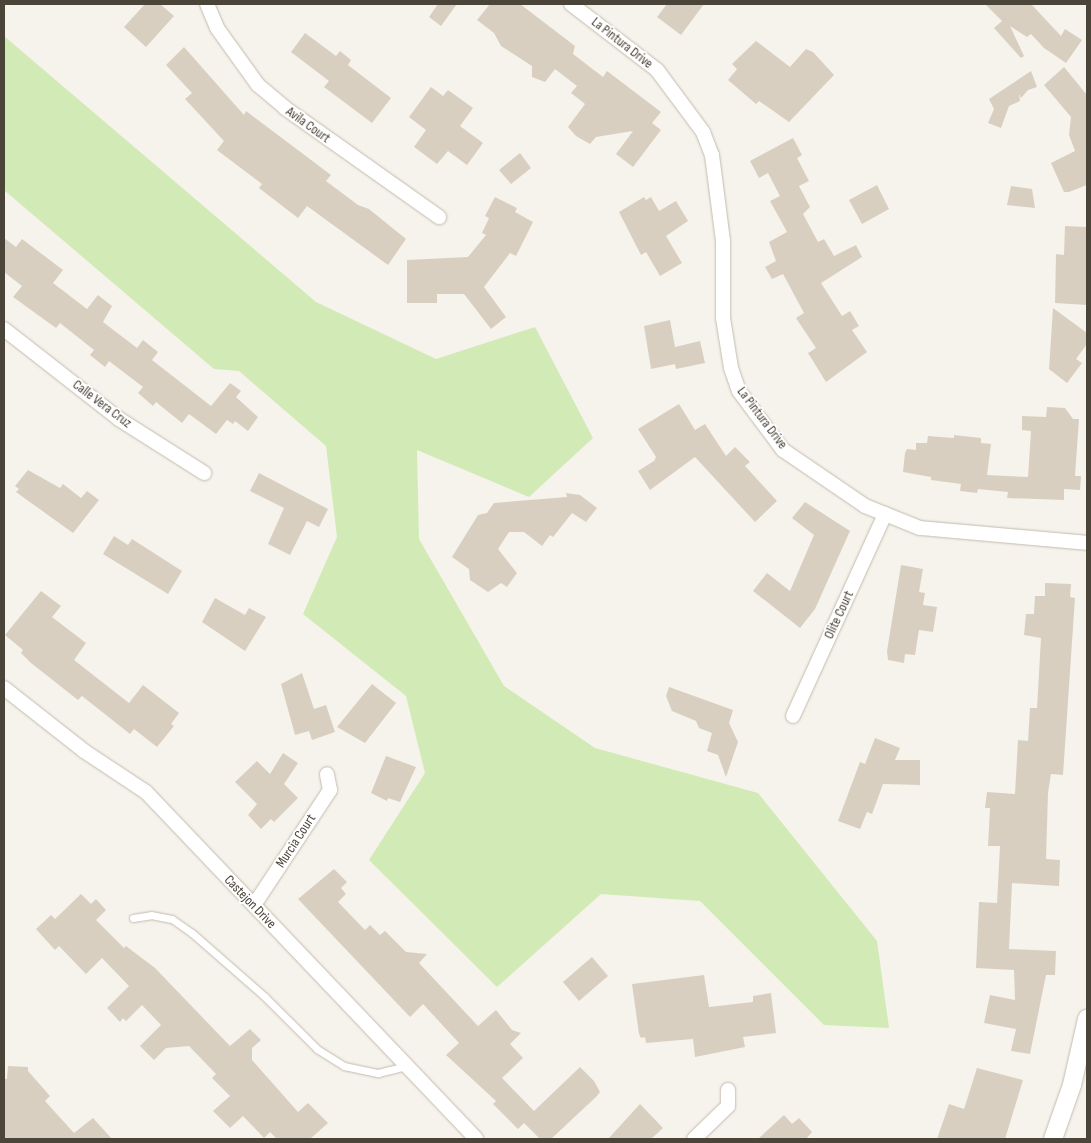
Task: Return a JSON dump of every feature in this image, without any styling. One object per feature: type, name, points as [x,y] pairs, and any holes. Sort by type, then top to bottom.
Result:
[{"type":"street","name":"Avila Court","points":[[207,4],[217,28],[258,85],[285,108],[439,218]]},
{"type":"street","name":"La Pintura Drive","points":[[571,4],[657,70],[704,132],[712,155],[723,241],[723,318],[731,368],[739,391],[783,450],[865,506],[920,528],[1087,544]]},
{"type":"street","name":"Calle Vera Cruz","points":[[4,329],[119,418],[204,473]]},
{"type":"street","name":"Olite Court","points":[[793,716],[885,514]]},
{"type":"street","name":"Castejon Drive","points":[[4,688],[84,751],[146,792],[476,1139]]},
{"type":"street","name":"Murcia Court","points":[[254,905],[330,790],[327,774]]},
{"type":"street","points":[[1054,1139],[1072,1086],[1087,1019]]},
{"type":"street","points":[[694,1139],[728,1106],[728,1090]]},
{"type":"lane","points":[[133,918],[151,915],[172,919],[192,933],[265,997],[317,1049],[344,1066],[378,1073],[407,1066]]},
{"type":"green space","points":[[4,36],[316,302],[436,359],[535,327],[593,438],[529,497],[417,450],[419,539],[504,686],[595,748],[758,793],[877,941],[889,1028],[824,1025],[700,901],[601,894],[497,987],[369,860],[425,773],[406,696],[303,614],[337,537],[326,446],[239,371],[214,369],[4,190]]},
{"type":"building","points":[[145,4],[160,4],[174,16],[146,47],[124,27]]},
{"type":"building","points":[[438,4],[457,4],[441,26],[429,17]]},
{"type":"building","points":[[490,4],[520,4],[575,46],[573,54],[603,77],[607,71],[661,112],[652,123],[661,130],[633,167],[616,154],[633,131],[596,137],[590,144],[576,136],[568,127],[585,104],[571,93],[577,86],[555,69],[545,82],[532,77],[532,66],[501,46],[494,33],[477,20]]},
{"type":"building","points":[[667,4],[704,4],[681,35],[657,17]]},
{"type":"building","points":[[985,4],[1031,4],[1061,36],[1065,29],[1082,40],[1066,63],[1044,48],[1031,34],[1027,37],[1010,26],[1024,56],[1021,58],[994,28],[1002,21]]},
{"type":"building","points":[[305,33],[336,56],[340,51],[351,60],[348,65],[391,98],[372,123],[324,87],[329,81],[291,52]]},
{"type":"building","points":[[756,41],[790,67],[806,49],[813,52],[834,75],[789,122],[759,101],[756,104],[728,80],[737,69],[732,64]]},
{"type":"building","points":[[184,47],[244,115],[246,111],[331,175],[326,181],[358,205],[369,209],[406,239],[388,265],[307,206],[298,218],[259,188],[262,184],[217,150],[224,141],[185,99],[192,93],[166,65]]},
{"type":"building","points":[[1064,67],[1087,95],[1087,185],[1069,192],[1064,192],[1051,163],[1075,151],[1069,135],[1071,117],[1044,85]]},
{"type":"building","points":[[1031,71],[1037,87],[1028,90],[1021,98],[1019,94],[1020,101],[1009,106],[1001,128],[988,123],[994,109],[989,99]]},
{"type":"building","points":[[431,87],[443,96],[448,90],[473,108],[460,126],[483,143],[467,165],[448,151],[437,164],[414,147],[426,130],[409,117]]},
{"type":"building","points":[[793,138],[802,155],[797,158],[809,181],[799,186],[810,207],[803,214],[818,242],[824,239],[834,256],[856,245],[862,257],[821,283],[842,316],[850,311],[859,326],[852,330],[867,352],[826,382],[808,353],[816,348],[796,318],[804,313],[783,274],[772,279],[765,267],[776,261],[769,242],[787,232],[770,201],[780,196],[768,173],[759,178],[750,161]]},
{"type":"building","points":[[520,153],[531,168],[511,184],[499,170]]},
{"type":"building","points":[[877,185],[889,209],[862,224],[849,200]]},
{"type":"building","points":[[1011,186],[1032,189],[1035,208],[1007,205]]},
{"type":"building","points":[[495,197],[517,208],[515,212],[533,222],[516,256],[510,253],[484,287],[506,317],[491,329],[464,294],[437,294],[437,303],[407,303],[407,260],[468,257],[486,235],[482,233],[489,218],[485,216]]},
{"type":"building","points":[[644,197],[646,200],[651,197],[659,211],[676,201],[688,221],[666,236],[682,263],[660,276],[646,252],[641,255],[619,212]]},
{"type":"building","points":[[1065,226],[1087,227],[1087,305],[1055,303],[1056,254],[1064,255]]},
{"type":"building","points":[[4,238],[16,247],[22,239],[63,270],[53,283],[87,309],[98,295],[112,306],[103,322],[137,348],[143,340],[158,352],[152,360],[211,406],[230,383],[241,391],[236,397],[258,417],[248,431],[235,421],[233,424],[227,420],[216,434],[189,414],[182,423],[156,402],[153,406],[138,393],[143,387],[109,361],[105,367],[90,355],[94,350],[60,323],[56,328],[13,297],[22,286],[4,272]]},
{"type":"building","points":[[1053,308],[1087,333],[1087,344],[1076,359],[1082,363],[1067,383],[1049,369]]},
{"type":"building","points":[[670,320],[675,347],[700,341],[705,363],[676,369],[675,364],[651,369],[644,326]]},
{"type":"building","points":[[679,404],[695,430],[705,424],[726,456],[735,447],[750,462],[745,466],[777,501],[755,522],[695,457],[650,490],[638,471],[654,461],[656,457],[638,429]]},
{"type":"building","points":[[1047,407],[1065,408],[1073,419],[1079,419],[1075,476],[1081,476],[1080,490],[1064,489],[1064,500],[1007,498],[1008,492],[978,489],[977,493],[960,491],[961,484],[931,480],[931,477],[903,472],[907,449],[916,450],[916,443],[927,443],[928,436],[954,438],[954,435],[981,438],[981,443],[991,444],[987,475],[1028,477],[1031,431],[1022,430],[1022,416],[1046,417]]},
{"type":"building","points":[[28,470],[60,488],[63,484],[81,498],[87,491],[99,500],[73,533],[16,492],[19,489],[15,486]]},
{"type":"building","points":[[259,473],[328,509],[319,527],[307,521],[290,555],[268,544],[284,508],[250,491]]},
{"type":"building","points":[[566,493],[580,495],[597,508],[586,522],[572,513],[553,537],[550,535],[542,546],[524,532],[509,532],[498,549],[517,573],[507,587],[501,583],[488,592],[470,580],[469,569],[452,557],[478,515],[487,513],[494,503],[567,497]]},
{"type":"building","points":[[805,502],[850,531],[815,609],[800,628],[753,591],[767,573],[790,591],[814,535],[792,518]]},
{"type":"building","points":[[114,536],[128,545],[132,539],[182,571],[168,594],[103,554]]},
{"type":"building","points":[[901,565],[923,569],[919,592],[925,593],[923,605],[937,607],[933,632],[919,630],[915,655],[905,654],[904,663],[888,660],[887,651]]},
{"type":"building","points":[[1045,583],[1071,584],[1070,597],[1075,598],[1063,775],[1051,774],[1048,793],[1046,859],[1060,860],[1059,886],[1012,883],[1009,949],[1056,951],[1055,975],[1046,975],[1030,1054],[1011,1051],[1016,1029],[984,1023],[990,995],[1015,1000],[1014,970],[976,968],[979,902],[997,903],[1000,846],[988,846],[990,808],[985,808],[987,792],[1015,794],[1018,740],[1028,741],[1030,708],[1037,708],[1041,638],[1024,635],[1026,614],[1034,614],[1035,596],[1045,596]]},
{"type":"building","points":[[41,591],[61,606],[52,617],[86,643],[74,660],[129,703],[143,685],[179,713],[171,724],[174,726],[157,747],[134,729],[130,734],[82,696],[78,700],[31,663],[21,653],[23,650],[5,635]]},
{"type":"building","points":[[215,598],[245,615],[249,608],[266,617],[245,651],[202,622]]},
{"type":"building","points":[[302,673],[314,709],[326,705],[335,732],[312,740],[309,731],[295,735],[281,684]]},
{"type":"building","points":[[372,684],[396,703],[365,743],[337,727]]},
{"type":"building","points":[[669,687],[733,710],[729,723],[738,742],[726,777],[718,755],[707,751],[712,733],[699,728],[696,721],[672,711],[666,696]]},
{"type":"building","points":[[875,738],[900,748],[895,760],[920,760],[920,785],[883,784],[872,814],[867,812],[860,829],[838,821],[860,762],[865,764]]},
{"type":"building","points":[[283,753],[298,763],[284,784],[298,798],[274,822],[271,819],[261,829],[248,815],[257,804],[235,782],[257,761],[270,774]]},
{"type":"building","points":[[386,756],[416,767],[400,802],[388,798],[387,801],[371,793]]},
{"type":"building","points":[[334,869],[347,882],[341,888],[346,894],[338,902],[365,930],[370,925],[380,935],[385,931],[406,952],[427,954],[419,963],[478,1026],[496,1010],[512,1030],[521,1033],[510,1044],[523,1058],[502,1078],[534,1111],[580,1067],[594,1081],[600,1092],[597,1096],[551,1139],[540,1139],[524,1123],[518,1129],[493,1104],[496,1101],[446,1055],[459,1043],[423,1004],[410,1017],[298,899]]},
{"type":"building","points":[[81,894],[91,904],[96,899],[106,910],[96,920],[124,948],[126,946],[155,968],[230,1046],[250,1029],[261,1040],[252,1048],[252,1060],[298,1112],[308,1103],[328,1123],[310,1139],[277,1139],[270,1132],[264,1138],[243,1116],[230,1128],[213,1111],[230,1096],[212,1078],[216,1074],[189,1046],[166,1048],[154,1060],[140,1046],[161,1025],[142,1005],[126,1021],[123,1018],[120,1022],[107,1008],[129,986],[102,958],[86,974],[59,946],[55,950],[36,929],[51,915],[55,919]]},
{"type":"building","points":[[592,957],[608,976],[579,1001],[563,982]]},
{"type":"building","points":[[704,975],[709,1007],[753,1002],[753,996],[771,993],[776,1033],[743,1037],[745,1047],[695,1057],[693,1039],[646,1043],[645,1037],[641,1038],[639,1034],[632,984]]},
{"type":"building","points":[[8,1066],[28,1067],[28,1071],[50,1096],[45,1101],[74,1133],[93,1118],[112,1139],[4,1139],[4,1079],[7,1079]]},
{"type":"building","points":[[977,1068],[1023,1080],[1005,1139],[937,1139],[949,1104],[964,1109]]},
{"type":"building","points":[[640,1104],[663,1128],[651,1139],[608,1139]]},
{"type":"building","points":[[784,1115],[792,1124],[799,1118],[812,1132],[806,1139],[758,1139]]}]
